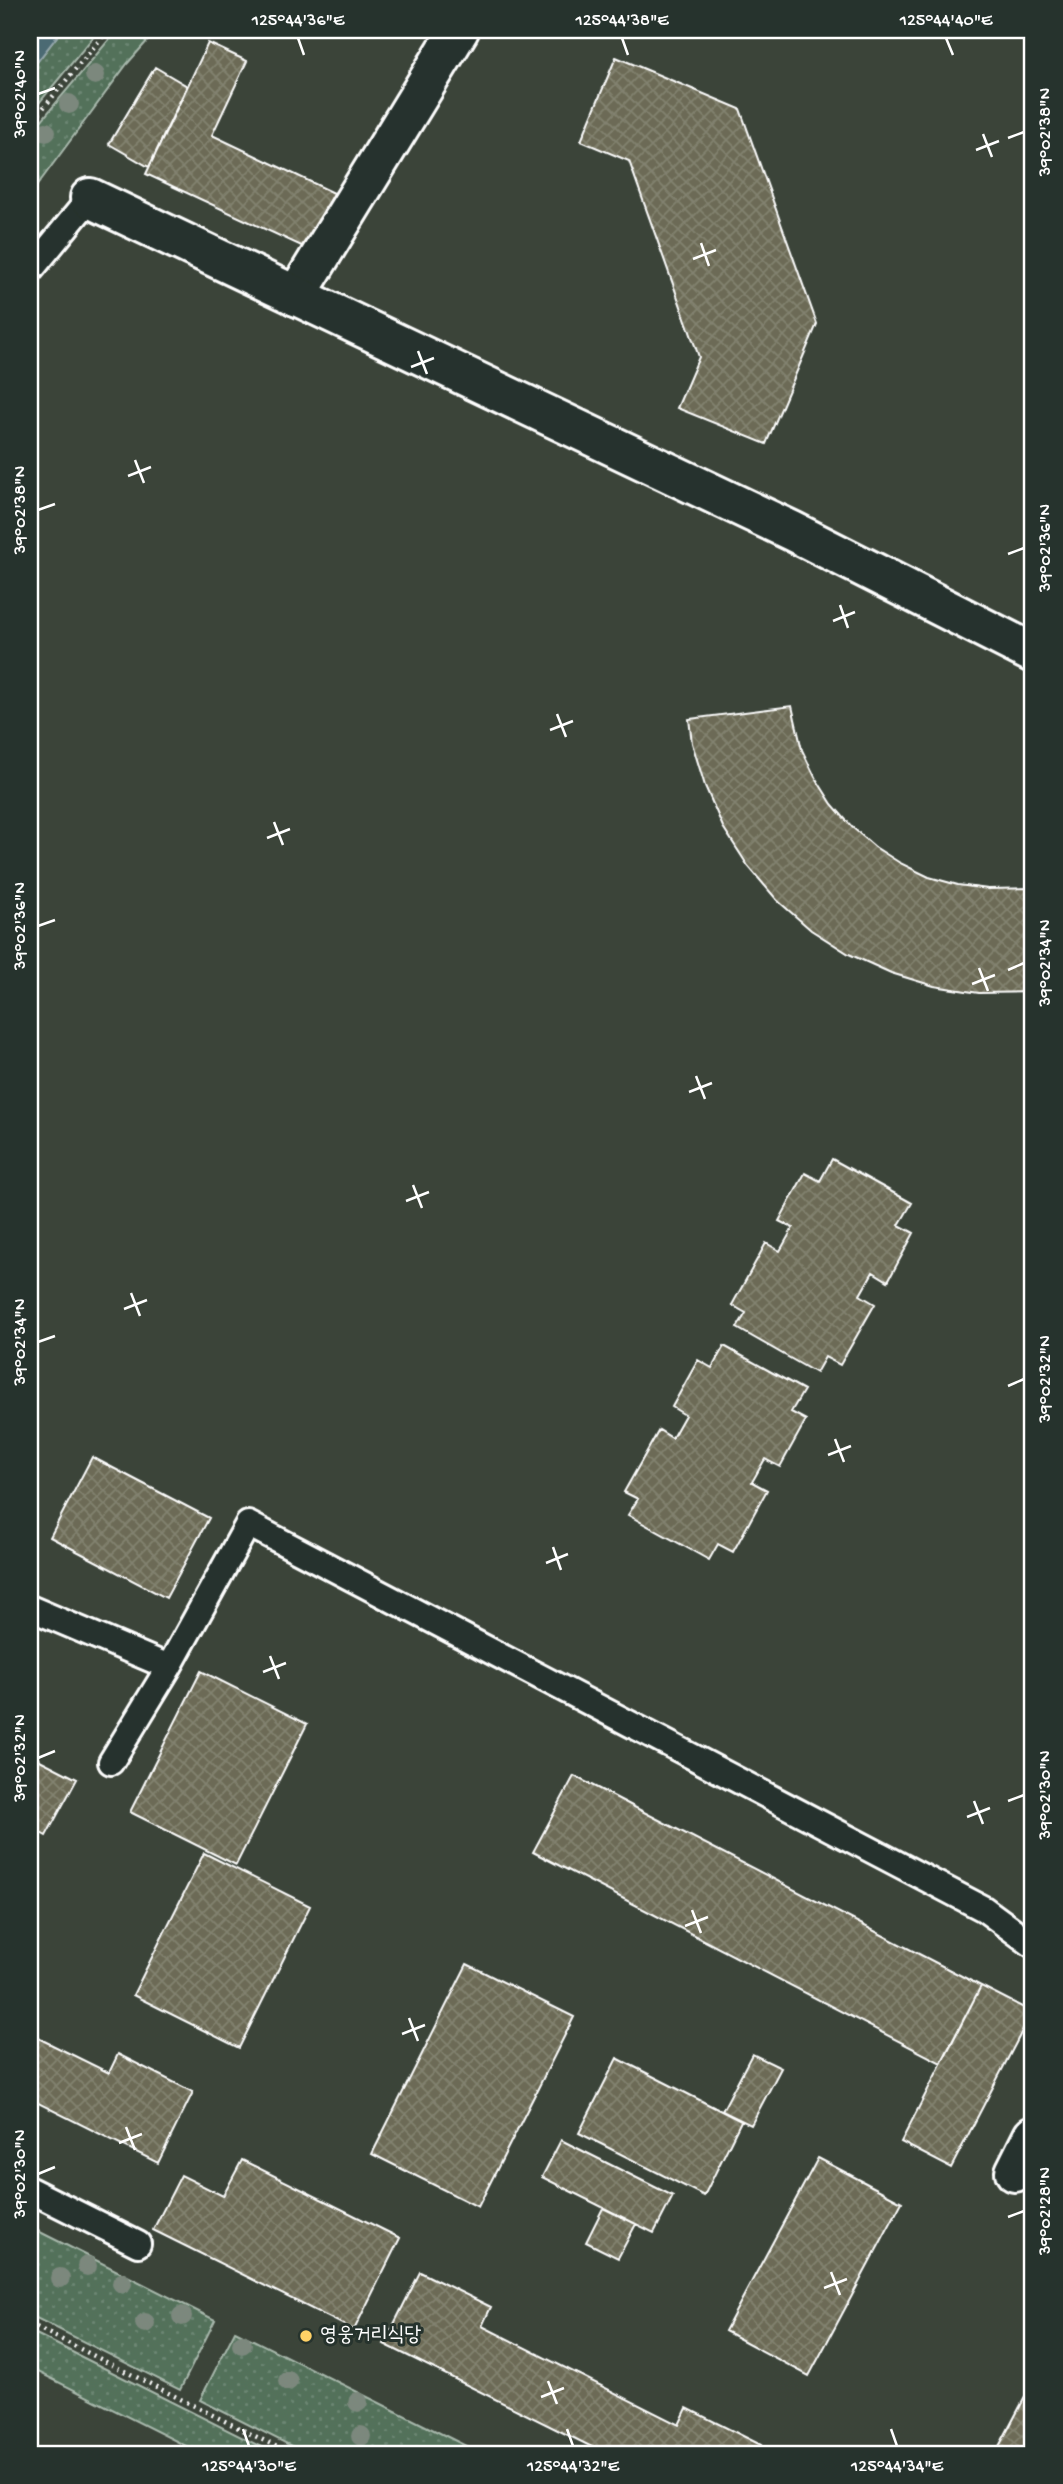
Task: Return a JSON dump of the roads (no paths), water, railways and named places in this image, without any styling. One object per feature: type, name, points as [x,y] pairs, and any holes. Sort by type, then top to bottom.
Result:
[{"type":"street","points":[[296,296],[458,30]]},
{"type":"street","points":[[90,198],[792,531],[1033,653]]},
{"type":"street","points":[[1016,2172],[1033,2136]]},
{"type":"lane","points":[[30,271],[90,198]]},
{"type":"lane","points":[[111,1762],[169,1667],[248,1524],[984,1909],[1033,1945]]},
{"type":"lane","points":[[30,1608],[169,1667]]},
{"type":"lane","points":[[30,2190],[138,2244]]},
{"type":"water","points":[[30,30],[62,30],[30,71]]},
{"type":"place","name":"영웅거리식당","points":[[306,2336]]}]
